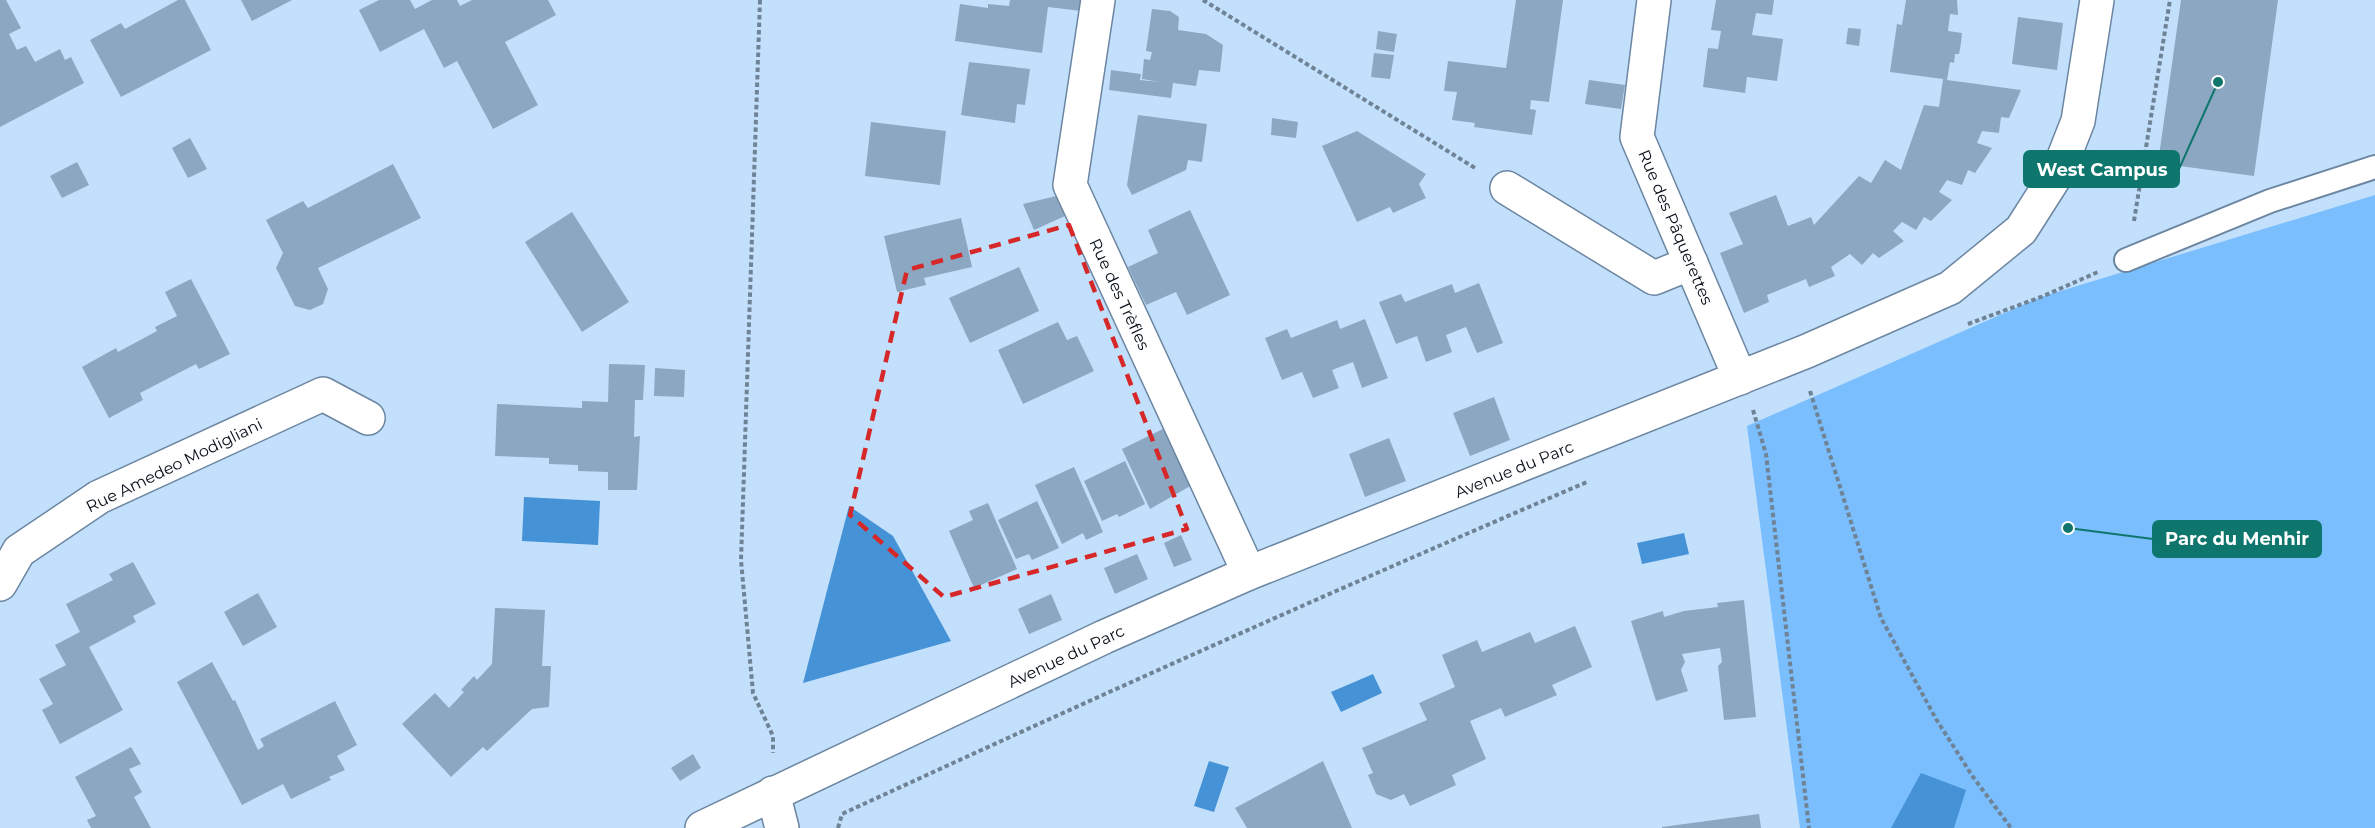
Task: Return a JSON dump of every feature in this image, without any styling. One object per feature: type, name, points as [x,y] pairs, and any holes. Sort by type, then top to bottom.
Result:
[{"type":"street","name":"Rue des Trèfles","points":[[1098,0],[1070,185],[1249,573]]},
{"type":"street","name":"Rue des Pâquerettes","points":[[1654,0],[1637,137],[1740,378]]},
{"type":"street","name":"Avenue du Parc","points":[[702,828],[1104,637],[1249,573],[1740,378],[1950,288],[2021,230],[2058,172],[2078,121],[2097,0]]},
{"type":"street","points":[[1507,188],[1653,278],[1691,263]]},
{"type":"street","name":"Rue Amedeo Modigliani","points":[[0,584],[19,551],[99,497],[323,394],[368,418]]},
{"type":"street","points":[[773,793],[782,828]]},
{"type":"lane","points":[[2126,260],[2270,201],[2375,167]]},
{"type":"path","points":[[760,0],[741,560],[753,693],[772,736],[773,793]]},
{"type":"path","points":[[1203,0],[1507,188]]},
{"type":"path","points":[[1740,378],[1766,454],[1809,828]]},
{"type":"path","points":[[1810,391],[1881,618],[1936,718],[1973,777],[2011,828]]},
{"type":"highlighted area","points":[[1069,225],[1187,529],[944,597],[850,515],[907,270]]},
{"type":"shaded area","points":[[2375,195],[2375,828],[1800,828],[1747,426],[2041,297]]},
{"type":"shaded area","points":[[524,497],[600,501],[598,545],[522,541]]},
{"type":"shaded area","points":[[849,506],[893,536],[951,641],[803,683]]},
{"type":"shaded area","points":[[1684,533],[1689,554],[1642,564],[1637,543]]},
{"type":"shaded area","points":[[1373,674],[1382,693],[1341,712],[1331,692]]},
{"type":"shaded area","points":[[1209,761],[1229,767],[1214,812],[1194,806]]},
{"type":"shaded area","points":[[1921,773],[1966,790],[1954,828],[1891,828]]},
{"type":"building","points":[[0,0],[6,0],[21,28],[9,34],[17,50],[26,46],[35,62],[60,49],[65,60],[71,57],[84,83],[0,127]]},
{"type":"building","points":[[178,0],[185,0],[211,50],[121,97],[90,40],[121,23],[125,29]]},
{"type":"building","points":[[241,0],[292,0],[252,21]]},
{"type":"building","points":[[379,0],[410,0],[415,9],[432,0],[457,0],[460,6],[472,0],[548,0],[556,15],[505,42],[538,105],[493,129],[457,61],[444,68],[424,29],[380,52],[359,10]]},
{"type":"building","points":[[1010,0],[1082,0],[1081,11],[1048,7],[1042,53],[955,41],[960,4],[988,8],[988,4],[1009,6]]},
{"type":"building","points":[[1516,0],[1563,0],[1549,102],[1531,100],[1530,109],[1536,110],[1532,135],[1474,127],[1475,123],[1452,120],[1457,92],[1444,91],[1448,61],[1506,68]]},
{"type":"building","points":[[1716,0],[1774,0],[1772,15],[1756,13],[1752,35],[1783,39],[1777,81],[1747,77],[1745,93],[1703,87],[1708,48],[1718,49],[1721,31],[1711,30]]},
{"type":"building","points":[[1906,0],[1957,0],[1958,15],[1950,14],[1948,31],[1962,33],[1961,43],[1959,54],[1955,54],[1954,63],[1950,62],[1947,80],[2021,90],[2009,118],[2001,117],[1999,133],[1982,131],[1977,143],[1992,148],[1975,173],[1968,170],[1962,185],[1947,180],[1939,192],[1952,200],[1931,221],[1924,217],[1916,230],[1902,222],[1893,231],[1904,241],[1879,258],[1873,253],[1862,265],[1850,254],[1831,267],[1835,276],[1809,287],[1806,279],[1767,295],[1769,302],[1744,313],[1720,253],[1743,244],[1729,213],[1776,195],[1788,226],[1811,217],[1814,225],[1859,176],[1871,183],[1885,160],[1901,170],[1924,105],[1939,107],[1943,79],[1890,72],[1897,24],[1902,25]]},
{"type":"building","points":[[2181,0],[2278,0],[2254,176],[2158,163]]},
{"type":"building","points":[[1152,9],[1170,11],[1179,17],[1178,30],[1206,34],[1223,45],[1220,72],[1199,70],[1196,86],[1173,83],[1171,98],[1109,90],[1111,70],[1141,74],[1140,80],[1160,82],[1142,79],[1144,59],[1150,60],[1152,52],[1146,51]]},
{"type":"building","points":[[2018,17],[2063,23],[2057,70],[2012,64]]},
{"type":"building","points":[[1848,28],[1861,29],[1859,46],[1846,44]]},
{"type":"building","points":[[1378,31],[1397,34],[1394,52],[1376,49]]},
{"type":"building","points":[[1374,53],[1394,55],[1390,79],[1371,77]]},
{"type":"building","points":[[969,62],[1030,69],[1025,105],[1017,104],[1015,123],[961,115]]},
{"type":"building","points":[[1589,80],[1625,85],[1621,109],[1585,104]]},
{"type":"building","points":[[1138,115],[1207,124],[1202,162],[1188,160],[1186,170],[1132,195],[1127,185]]},
{"type":"building","points":[[1272,118],[1298,122],[1296,138],[1271,135]]},
{"type":"building","points":[[871,122],[946,131],[940,185],[865,176]]},
{"type":"building","points":[[1357,131],[1426,174],[1419,184],[1426,198],[1393,213],[1390,207],[1357,222],[1322,146]]},
{"type":"building","points":[[190,138],[207,169],[188,178],[172,148]]},
{"type":"building","points":[[77,162],[89,185],[62,198],[50,176]]},
{"type":"building","points":[[393,164],[421,218],[318,268],[328,289],[323,304],[310,310],[295,306],[276,268],[283,253],[266,220],[303,201],[308,208]]},
{"type":"building","points":[[1056,196],[1065,216],[1034,230],[1023,204]]},
{"type":"building","points":[[1190,210],[1230,295],[1187,315],[1176,292],[1146,305],[1128,267],[1158,253],[1148,230]]},
{"type":"building","points":[[572,212],[629,302],[582,332],[525,242]]},
{"type":"building","points":[[961,218],[972,267],[924,278],[926,285],[897,292],[884,236]]},
{"type":"building","points":[[1019,267],[1039,311],[970,343],[949,298]]},
{"type":"building","points":[[191,279],[230,354],[199,369],[196,364],[140,393],[143,400],[109,418],[82,367],[116,348],[118,352],[157,331],[155,327],[177,316],[165,292]]},
{"type":"building","points":[[1479,283],[1503,343],[1477,353],[1466,327],[1446,335],[1452,352],[1426,362],[1417,336],[1396,344],[1379,302],[1401,294],[1405,302],[1452,284],[1455,293]]},
{"type":"building","points":[[1365,319],[1388,378],[1362,388],[1353,362],[1332,370],[1339,388],[1313,398],[1302,372],[1282,380],[1265,338],[1287,329],[1291,338],[1337,320],[1340,329]]},
{"type":"building","points":[[1058,322],[1067,340],[1077,336],[1094,371],[1023,404],[998,350]]},
{"type":"building","points":[[609,364],[645,365],[643,400],[635,400],[634,437],[640,436],[637,490],[608,490],[608,472],[578,471],[578,465],[549,464],[549,458],[495,456],[497,404],[582,408],[582,401],[608,402]]},
{"type":"building","points":[[655,368],[685,370],[684,397],[654,396]]},
{"type":"building","points":[[1494,397],[1510,440],[1470,456],[1453,413]]},
{"type":"building","points":[[1165,428],[1192,485],[1150,509],[1122,449]]},
{"type":"building","points":[[1389,438],[1406,481],[1365,497],[1349,454]]},
{"type":"building","points":[[1125,461],[1145,504],[1119,517],[1117,514],[1102,521],[1084,481]]},
{"type":"building","points":[[1074,467],[1103,532],[1086,540],[1083,533],[1062,544],[1035,485]]},
{"type":"building","points":[[1037,501],[1059,548],[1032,560],[1029,554],[1016,559],[998,520]]},
{"type":"building","points":[[988,503],[1017,569],[974,588],[949,531],[973,520],[969,511]]},
{"type":"building","points":[[1181,535],[1192,560],[1174,567],[1164,543]]},
{"type":"building","points":[[1137,554],[1148,579],[1115,594],[1104,568]]},
{"type":"building","points":[[133,562],[156,604],[133,616],[136,622],[89,647],[123,710],[60,744],[42,710],[53,704],[39,679],[66,665],[55,645],[80,632],[66,604],[113,580],[109,574]]},
{"type":"building","points":[[258,593],[277,627],[243,646],[224,612]]},
{"type":"building","points":[[1051,594],[1062,620],[1029,634],[1018,609]]},
{"type":"building","points":[[1744,600],[1756,717],[1724,720],[1718,666],[1722,662],[1720,648],[1682,654],[1685,662],[1681,670],[1688,691],[1656,701],[1631,621],[1663,611],[1664,617],[1684,611],[1718,607],[1717,603]]},
{"type":"building","points":[[495,608],[545,610],[542,666],[551,666],[549,707],[532,709],[487,751],[483,747],[451,777],[402,724],[435,693],[449,708],[464,692],[461,690],[474,676],[477,680],[492,664]]},
{"type":"building","points":[[1575,626],[1592,667],[1552,685],[1557,695],[1505,717],[1501,708],[1470,721],[1486,759],[1452,775],[1456,785],[1410,806],[1404,794],[1391,800],[1376,794],[1368,775],[1373,773],[1362,748],[1427,720],[1419,703],[1455,687],[1442,655],[1477,640],[1482,652],[1530,632],[1535,643]]},
{"type":"building","points":[[212,662],[233,701],[235,700],[258,750],[264,746],[260,739],[335,701],[357,745],[337,756],[345,770],[329,777],[331,780],[291,799],[283,784],[242,805],[177,682]]},
{"type":"building","points":[[131,747],[141,764],[129,769],[142,792],[134,797],[151,828],[91,828],[87,820],[96,816],[75,777]]},
{"type":"building","points":[[693,754],[701,768],[680,781],[671,768]]},
{"type":"building","points":[[1323,761],[1352,828],[1247,828],[1235,808]]},
{"type":"building","points":[[1759,814],[1761,828],[1662,828],[1662,827]]},
{"type":"place","name":"West Campus","points":[[2218,82]]},
{"type":"place","name":"Parc du Menhir","points":[[2068,528]]}]
